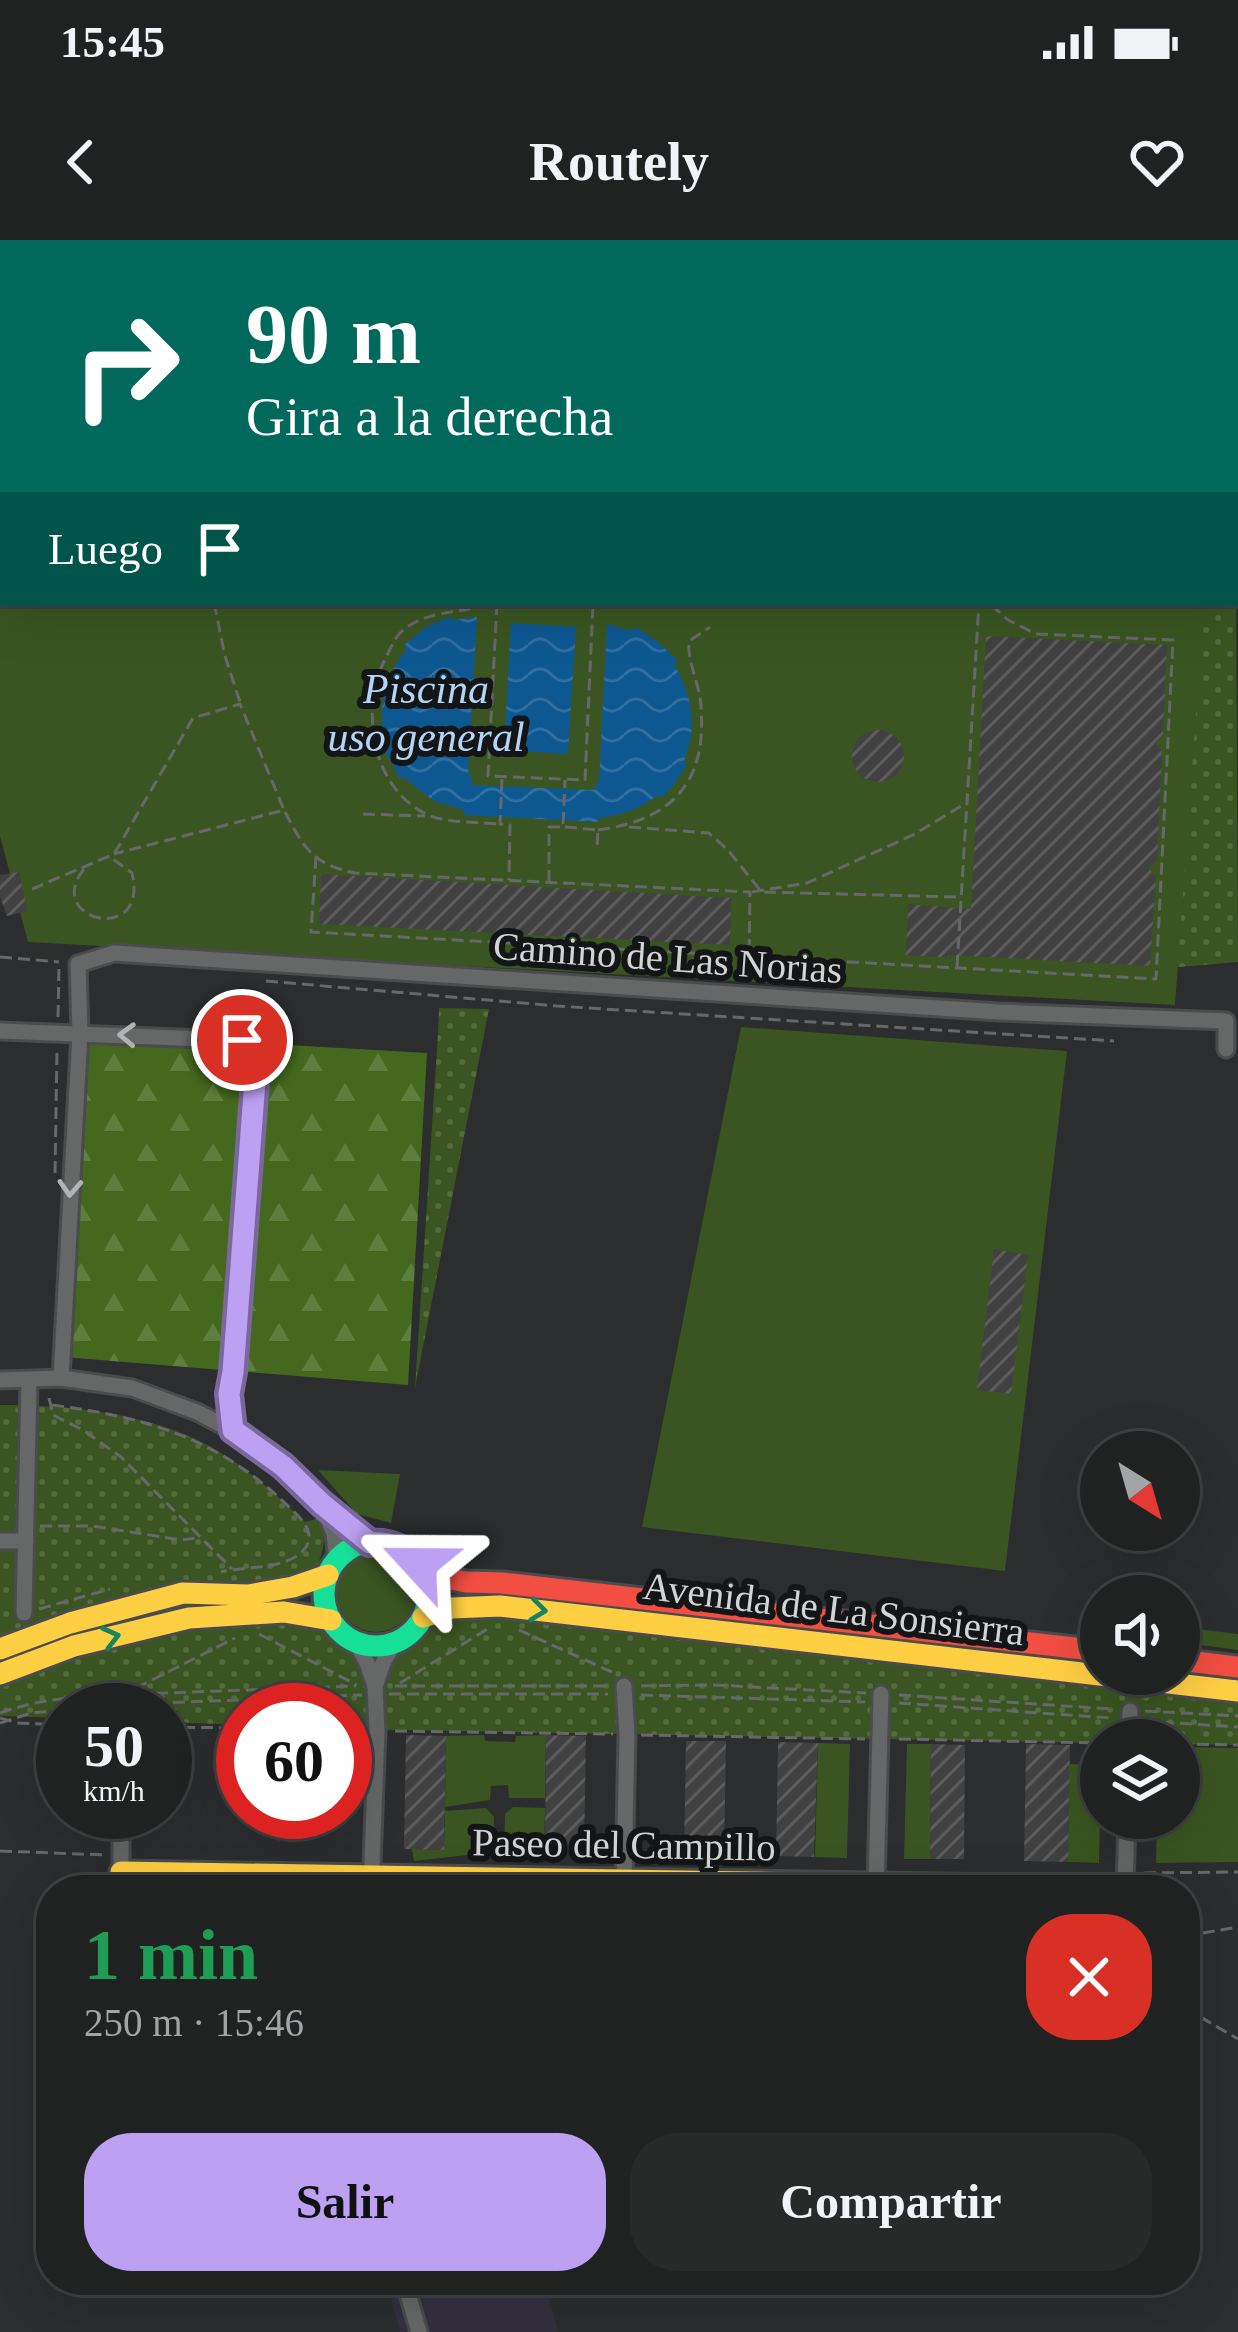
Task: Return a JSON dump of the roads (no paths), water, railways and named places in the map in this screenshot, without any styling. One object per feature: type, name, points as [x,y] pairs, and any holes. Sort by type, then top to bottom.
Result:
[{"type":"main road","points":[[0,1648],[70,1623],[183,1593],[248,1595],[293,1587],[333,1567],[352,1548],[381,1542],[403,1549],[419,1564],[428,1588],[423,1617],[411,1633],[394,1643],[381,1646],[355,1641],[331,1620],[326,1605],[325,1590],[333,1567]]},
{"type":"main road","name":"Avenida de La Sonsierra","points":[[424,1574],[1080,1649]]},
{"type":"main road","name":"Avenida de La Sonsierra","points":[[423,1617],[452,1608],[500,1606],[1238,1690]]},
{"type":"main road","points":[[0,1674],[74,1646],[189,1618],[284,1612],[331,1620]]},
{"type":"main road","points":[[1200,1662],[1238,1667]]},
{"type":"main road","name":"Paseo del Campillo","points":[[121,1864],[266,1875]]},
{"type":"street","name":"Camino de Las Norias","points":[[80,1033],[78,964],[114,953],[999,1012],[1226,1021],[1226,1049]]},
{"type":"street","points":[[0,1031],[258,1041],[229,1394],[233,1430]]},
{"type":"street","points":[[24,1613],[26,1534],[80,1033]]},
{"type":"street","points":[[0,1380],[45,1379],[132,1388],[197,1412],[233,1430],[283,1466],[370,1543]]},
{"type":"street","points":[[197,1412],[214,1407],[229,1394]]},
{"type":"street","points":[[322,1504],[334,1534],[333,1567]]},
{"type":"street","points":[[0,1540],[26,1534]]},
{"type":"street","points":[[355,1641],[367,1663],[369,1683]]},
{"type":"street","points":[[372,1685],[394,1643]]},
{"type":"street","points":[[624,1686],[624,1875]]},
{"type":"street","points":[[876,1875],[881,1698]]},
{"type":"street","points":[[371,1875],[377,1731],[372,1701]]},
{"type":"street","points":[[121,1839],[121,1864]]},
{"type":"street","points":[[1125,1875],[1126,1839]]},
{"type":"street","points":[[408,2295],[419,2332]]},
{"type":"water","name":"Piscina uso general","points":[[450,616],[452,620],[477,617],[468,775],[472,785],[595,790],[607,624],[632,631],[635,627],[677,660],[674,664],[689,699],[692,723],[687,764],[674,785],[661,798],[658,795],[598,822],[464,815],[464,810],[434,801],[400,779],[380,742],[384,741],[382,716],[388,681],[407,648],[404,645]]},
{"type":"water","points":[[511,623],[576,627],[568,754],[504,750]]}]
